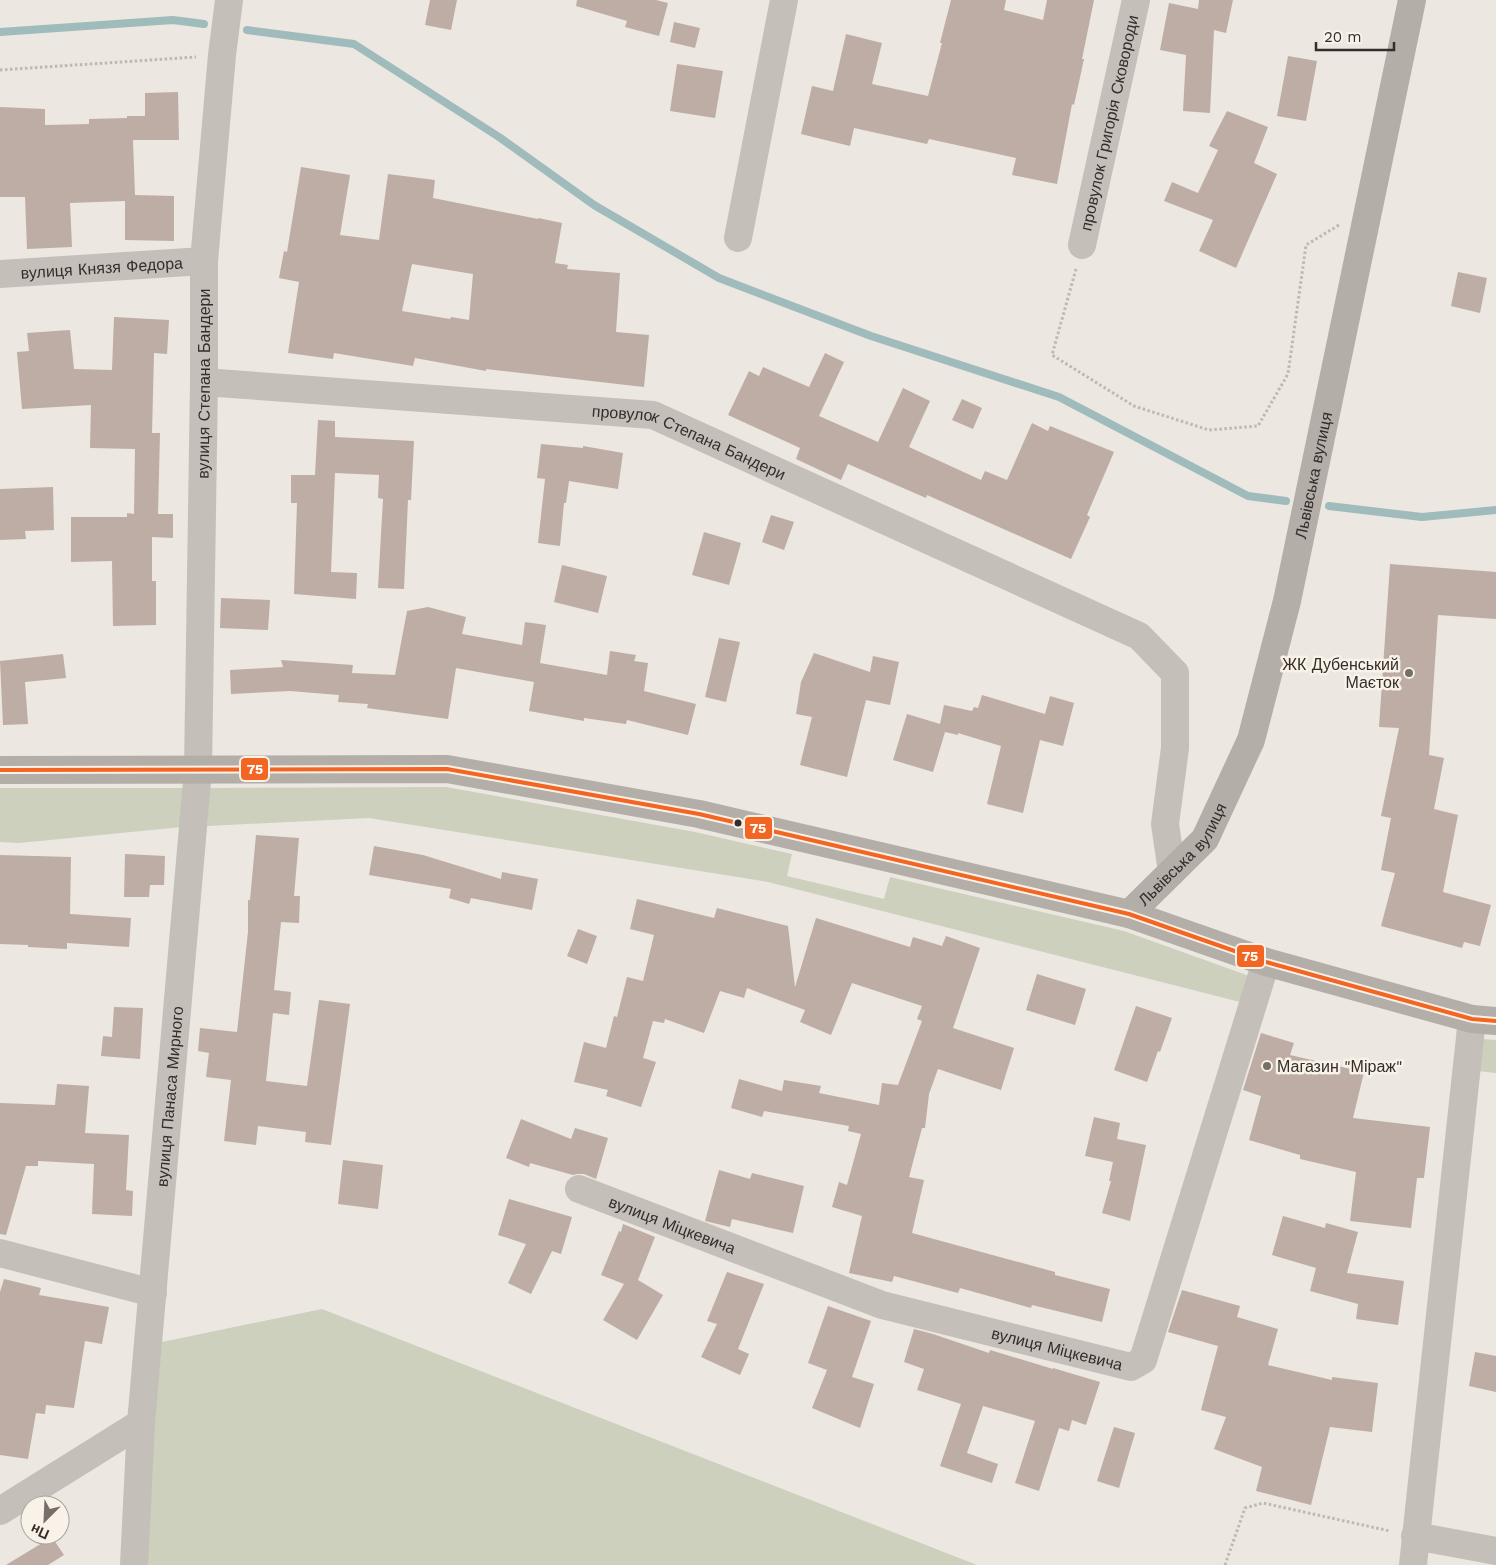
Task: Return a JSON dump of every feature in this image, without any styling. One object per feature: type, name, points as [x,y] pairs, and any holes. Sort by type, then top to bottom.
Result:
[{"type":"main road","name":"Львівська вулиця","points":[[1129,914],[1205,839],[1251,740],[1288,601],[1412,0]]},
{"type":"main road","points":[[0,770],[447,769],[699,814],[1129,914],[1266,962],[1484,1020]]},
{"type":"street","name":"вулиця Степана Бандери","points":[[198,770],[204,262],[222,55],[229,0]]},
{"type":"street","points":[[738,238],[784,0]]},
{"type":"street","name":"провулок Григорія Сковороди","points":[[1082,245],[1136,0]]},
{"type":"street","name":"вулиця Князя Федора","points":[[0,274],[204,262]]},
{"type":"street","name":"провулок Степана Бандери","points":[[204,382],[653,415],[1139,636],[1175,673],[1175,748],[1165,824],[1172,872]]},
{"type":"street","name":"вулиця Панаса Мирного","points":[[134,1565],[141,1423],[198,770]]},
{"type":"street","name":"вулиця Міцкевича","points":[[579,1189],[882,1305],[1131,1367],[1143,1360],[1266,962]]},
{"type":"street","points":[[1413,1565],[1415,1536],[1484,1020]]},
{"type":"street","points":[[0,1253],[153,1294]]},
{"type":"street","points":[[0,1511],[141,1423]]},
{"type":"street","points":[[1415,1536],[1496,1551]]},
{"type":"path","points":[[0,70],[222,55]]},
{"type":"path","points":[[1082,245],[1052,355],[1134,406],[1209,430],[1258,426],[1288,374],[1306,245],[1369,206]]},
{"type":"path","points":[[1225,1565],[1245,1508],[1263,1503],[1415,1536]]},
{"type":"green space","points":[[446,787],[695,832],[792,854],[787,876],[884,899],[890,877],[1124,931],[1252,977],[1244,1003],[768,882],[369,818],[207,826],[210,788]]},
{"type":"green space","points":[[0,788],[185,788],[182,827],[19,843],[0,842]]},
{"type":"green space","points":[[1481,1039],[1496,1040],[1496,1073],[1478,1071]]},
{"type":"green space","points":[[322,1309],[977,1565],[147,1565],[154,1420],[162,1342]]},
{"type":"building","points":[[430,0],[457,0],[451,30],[425,25]]},
{"type":"building","points":[[577,0],[656,0],[668,3],[659,36],[625,27],[627,21],[576,6]]},
{"type":"building","points":[[951,0],[1006,0],[1004,10],[1043,20],[1047,0],[1094,0],[1082,59],[1084,59],[1074,105],[1072,104],[1057,184],[1012,175],[1016,158],[929,139],[927,144],[854,128],[850,146],[801,134],[812,86],[833,91],[846,34],[882,43],[872,84],[928,96]]},
{"type":"building","points":[[1199,0],[1233,0],[1226,33],[1214,30],[1210,113],[1183,111],[1186,55],[1160,50],[1169,3],[1198,9]]},
{"type":"building","points":[[674,22],[700,28],[695,48],[670,42]]},
{"type":"building","points":[[1288,56],[1317,61],[1306,121],[1277,116]]},
{"type":"building","points":[[677,64],[723,71],[715,118],[670,111]]},
{"type":"building","points":[[178,92],[179,140],[133,140],[135,195],[174,196],[174,241],[125,240],[125,201],[70,203],[72,247],[27,249],[25,197],[0,197],[0,107],[45,109],[45,125],[89,124],[89,119],[145,116],[145,93]]},
{"type":"building","points":[[1227,111],[1268,127],[1254,163],[1277,174],[1236,268],[1199,251],[1213,220],[1164,201],[1172,182],[1198,193],[1218,150],[1209,146]]},
{"type":"building","points":[[301,167],[350,175],[340,235],[379,240],[388,174],[435,180],[433,198],[562,223],[555,263],[568,265],[567,269],[620,273],[616,332],[649,335],[644,387],[486,369],[486,371],[415,358],[413,366],[334,353],[333,359],[288,353],[299,282],[279,278],[284,251],[287,252]],"holes":[[[412,264],[473,274],[469,320],[451,317],[450,319],[402,311]]]},
{"type":"building","points":[[1458,272],[1487,278],[1480,313],[1451,306]]},
{"type":"building","points":[[114,317],[169,320],[167,354],[154,353],[152,433],[160,433],[158,514],[173,514],[173,538],[152,537],[152,581],[156,581],[156,625],[113,626],[112,561],[71,562],[71,517],[127,517],[127,513],[134,514],[135,449],[90,448],[91,405],[22,409],[17,352],[29,351],[27,333],[70,330],[74,369],[112,370]]},
{"type":"building","points":[[825,353],[844,362],[819,416],[878,442],[903,388],[930,401],[909,447],[981,480],[985,471],[1007,480],[1032,423],[1048,431],[1050,426],[1114,452],[1087,515],[1090,517],[1071,559],[927,495],[926,498],[848,464],[841,480],[796,459],[800,448],[728,415],[749,371],[759,376],[763,367],[809,387]]},
{"type":"building","points":[[962,399],[982,408],[973,429],[952,420]]},
{"type":"building","points":[[318,420],[335,421],[335,437],[414,441],[411,500],[408,500],[404,589],[378,588],[383,499],[378,498],[379,475],[335,473],[331,572],[357,573],[356,599],[294,594],[297,503],[291,503],[291,475],[315,475]]},
{"type":"building","points":[[541,444],[583,448],[583,446],[623,453],[618,489],[569,481],[566,503],[564,503],[560,546],[538,543],[545,479],[537,478]]},
{"type":"building","points":[[53,487],[54,530],[25,531],[26,539],[0,540],[0,489]]},
{"type":"building","points":[[771,515],[794,522],[784,550],[762,542]]},
{"type":"building","points":[[704,532],[741,543],[729,585],[692,575]]},
{"type":"building","points":[[1390,564],[1496,572],[1496,619],[1438,615],[1429,755],[1444,758],[1434,809],[1458,815],[1443,892],[1491,905],[1480,946],[1464,942],[1462,948],[1381,926],[1395,873],[1381,870],[1391,818],[1381,816],[1399,728],[1379,727]]},
{"type":"building","points":[[562,565],[607,576],[598,613],[554,602]]},
{"type":"building","points":[[221,598],[270,600],[268,630],[220,628]]},
{"type":"building","points":[[428,607],[466,617],[462,634],[522,645],[525,622],[546,625],[540,663],[607,675],[610,651],[636,655],[634,661],[648,663],[644,691],[696,704],[688,735],[627,720],[626,724],[584,718],[584,721],[529,711],[534,682],[456,668],[448,719],[367,708],[368,704],[338,702],[339,695],[290,691],[231,694],[230,670],[283,667],[281,660],[353,665],[352,673],[395,675],[407,611]]},
{"type":"building","points":[[719,638],[740,642],[726,702],[705,697]]},
{"type":"building","points":[[814,653],[870,672],[873,656],[899,662],[890,705],[866,700],[847,777],[800,765],[812,717],[796,714],[801,682]]},
{"type":"building","points":[[63,654],[66,678],[25,682],[28,724],[3,725],[0,661]]},
{"type":"building","points":[[982,695],[1045,714],[1050,696],[1074,703],[1063,746],[1040,740],[1023,813],[987,804],[1001,746],[958,733],[958,735],[945,732],[933,772],[893,760],[907,714],[940,724],[944,705],[972,711],[974,707],[978,708]]},
{"type":"building","points":[[256,835],[299,838],[294,896],[300,896],[299,923],[281,922],[274,990],[291,992],[289,1015],[273,1013],[266,1081],[307,1086],[319,1000],[350,1004],[331,1145],[305,1142],[306,1132],[258,1126],[256,1145],[224,1141],[231,1080],[206,1077],[209,1053],[198,1051],[200,1028],[237,1032],[248,932],[248,900],[250,900]]},
{"type":"building","points":[[374,846],[423,855],[501,879],[502,872],[538,879],[532,910],[471,898],[469,904],[449,898],[451,889],[369,875]]},
{"type":"building","points":[[125,854],[165,856],[164,885],[150,885],[149,897],[124,897]]},
{"type":"building","points":[[0,855],[71,857],[70,914],[131,918],[129,947],[67,943],[67,949],[0,944]]},
{"type":"building","points":[[637,899],[714,918],[717,908],[788,926],[795,987],[816,918],[910,947],[913,937],[942,946],[946,936],[980,948],[953,1028],[1014,1048],[1001,1090],[938,1069],[929,1094],[925,1128],[922,1128],[909,1177],[924,1180],[912,1233],[1110,1289],[1102,1322],[1032,1305],[1031,1308],[960,1288],[958,1293],[894,1276],[892,1282],[849,1273],[862,1216],[832,1207],[839,1182],[847,1185],[861,1134],[848,1131],[849,1126],[764,1111],[762,1117],[731,1108],[739,1079],[782,1091],[784,1080],[821,1086],[819,1093],[879,1105],[882,1083],[898,1085],[922,1021],[917,1019],[922,1006],[852,983],[831,1035],[800,1022],[805,1010],[747,988],[744,998],[720,991],[704,1033],[665,1019],[664,1023],[653,1021],[643,1058],[656,1062],[641,1107],[606,1096],[608,1090],[574,1082],[584,1042],[606,1048],[614,1016],[617,1017],[627,977],[643,981],[654,935],[630,929]]},
{"type":"building","points":[[578,929],[597,936],[587,964],[567,956]]},
{"type":"building","points":[[1037,974],[1086,989],[1075,1025],[1026,1010]]},
{"type":"building","points":[[1136,1006],[1172,1018],[1147,1082],[1114,1070]]},
{"type":"building","points":[[114,1007],[143,1008],[140,1059],[101,1056],[103,1036],[112,1037]]},
{"type":"building","points":[[1261,1033],[1294,1043],[1290,1055],[1364,1072],[1353,1118],[1430,1127],[1424,1178],[1417,1178],[1411,1228],[1350,1221],[1356,1172],[1300,1159],[1300,1155],[1249,1140],[1261,1096],[1243,1090]]},
{"type":"building","points":[[57,1084],[89,1086],[85,1133],[129,1135],[126,1190],[133,1191],[132,1216],[92,1214],[94,1164],[38,1161],[38,1166],[26,1166],[6,1235],[0,1234],[0,1103],[55,1105]]},
{"type":"building","points":[[1094,1117],[1120,1123],[1117,1139],[1146,1145],[1130,1221],[1102,1213],[1111,1181],[1109,1181],[1113,1162],[1085,1156]]},
{"type":"building","points":[[521,1119],[571,1139],[575,1128],[608,1138],[596,1179],[584,1174],[573,1175],[530,1163],[529,1167],[506,1158]]},
{"type":"building","points":[[343,1160],[383,1165],[378,1209],[338,1204]]},
{"type":"building","points":[[719,1170],[750,1179],[752,1173],[804,1186],[793,1233],[732,1219],[730,1227],[705,1221]]},
{"type":"building","points":[[509,1199],[572,1217],[561,1254],[552,1251],[531,1294],[508,1283],[526,1244],[498,1235]]},
{"type":"building","points":[[1283,1216],[1325,1228],[1326,1223],[1358,1232],[1347,1273],[1404,1281],[1398,1325],[1356,1319],[1358,1304],[1310,1291],[1316,1268],[1272,1255]]},
{"type":"building","points":[[623,1224],[655,1237],[638,1280],[663,1295],[637,1340],[603,1320],[624,1284],[601,1275]]},
{"type":"building","points":[[727,1272],[764,1284],[738,1349],[749,1354],[740,1375],[701,1357],[717,1324],[707,1321]]},
{"type":"building","points":[[4,1279],[41,1288],[39,1295],[109,1307],[102,1344],[85,1341],[74,1408],[46,1405],[45,1414],[36,1413],[28,1459],[0,1455],[0,1292]]},
{"type":"building","points":[[1182,1290],[1240,1306],[1237,1317],[1278,1329],[1268,1365],[1332,1380],[1332,1377],[1378,1383],[1372,1432],[1330,1427],[1311,1505],[1256,1491],[1262,1467],[1214,1449],[1226,1417],[1201,1410],[1218,1346],[1168,1332]]},
{"type":"building","points":[[828,1306],[871,1321],[852,1377],[874,1384],[860,1428],[812,1408],[827,1370],[808,1363]]},
{"type":"building","points":[[914,1329],[989,1353],[990,1350],[1100,1382],[1086,1425],[1072,1420],[1069,1431],[1059,1428],[1039,1491],[1015,1483],[1035,1421],[983,1406],[967,1453],[998,1464],[992,1483],[940,1466],[961,1404],[917,1390],[924,1369],[904,1362]]},
{"type":"building","points":[[1475,1352],[1496,1356],[1496,1392],[1469,1386]]},
{"type":"building","points":[[1114,1427],[1135,1433],[1119,1488],[1097,1481]]},
{"type":"building","points":[[39,1545],[57,1545],[64,1555],[48,1565],[6,1565]]},
{"type":"waterway","points":[[0,32],[173,20],[204,24]]},
{"type":"waterway","points":[[247,30],[354,44],[499,137],[594,205],[719,278],[871,336],[1059,397],[1248,496],[1286,501]]},
{"type":"waterway","points":[[1329,506],[1422,517],[1496,510]]},
{"type":"transit line","name":"75","points":[[0,770],[447,769],[699,814],[1129,914],[1266,962],[1472,1019],[1496,1021]]},
{"type":"place","name":"ЖК Дубенський Маєток","points":[[1409,673]]},
{"type":"place","name":"Магазин \"Міраж\"","points":[[1267,1066]]}]
